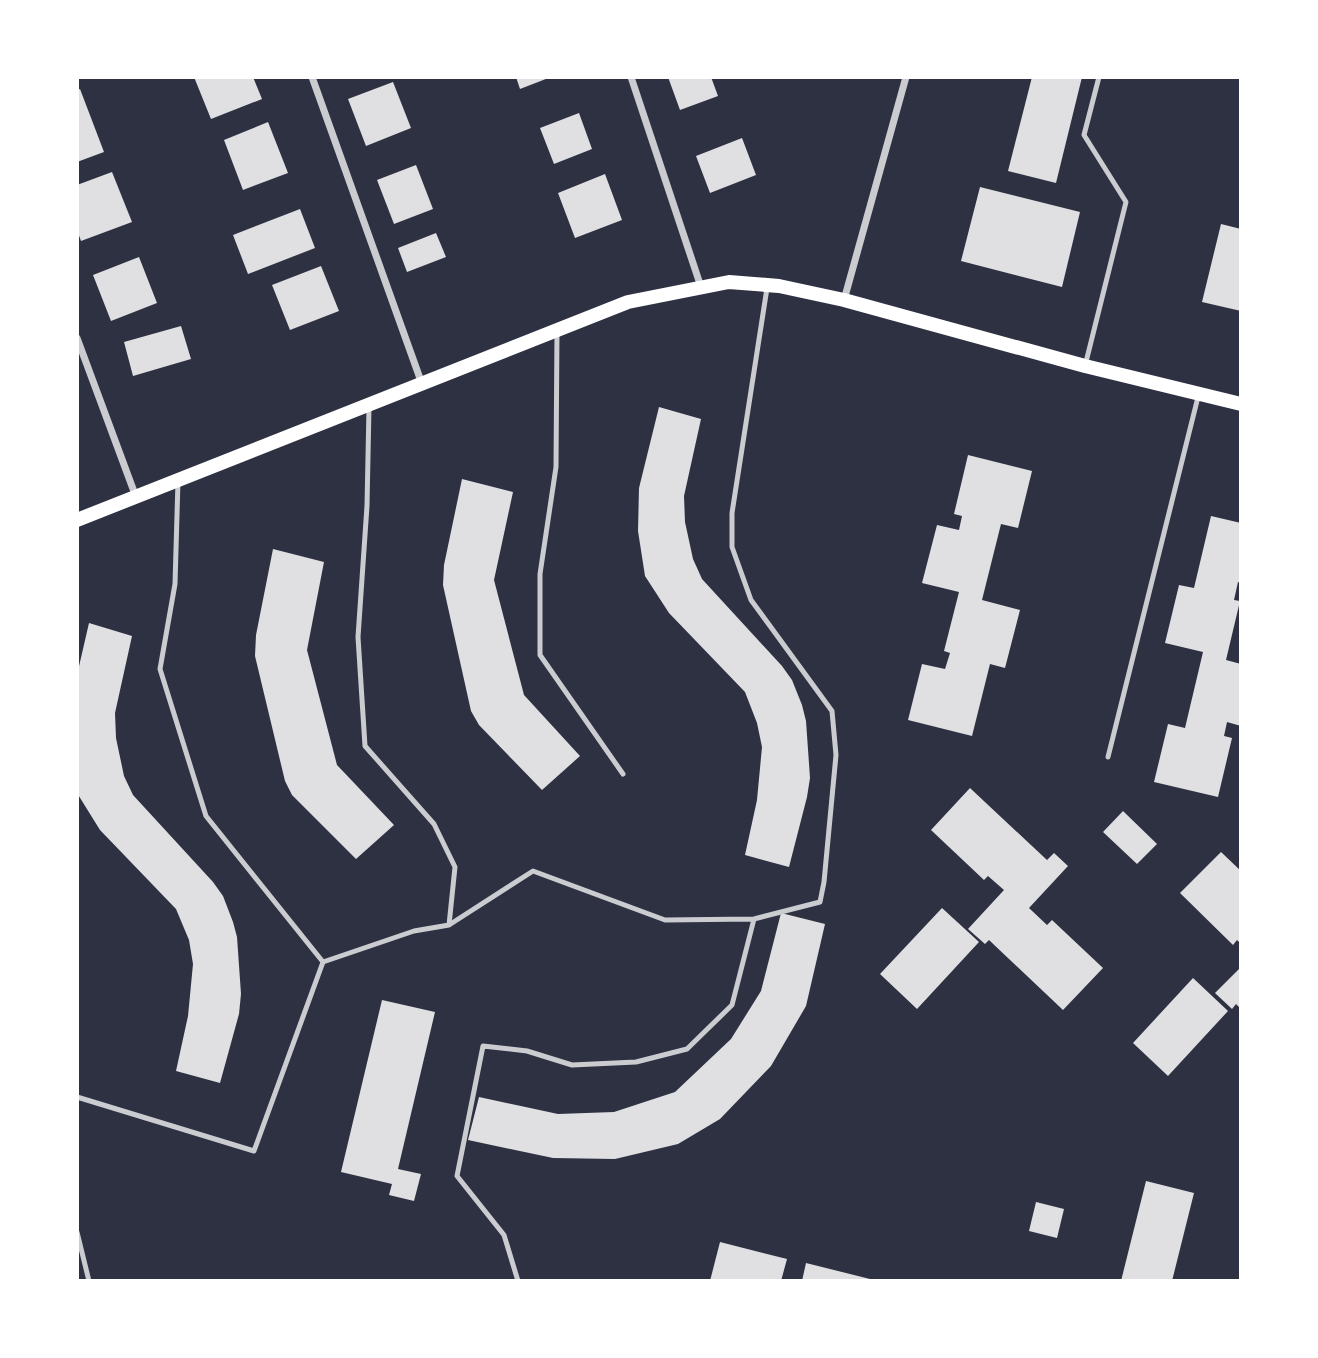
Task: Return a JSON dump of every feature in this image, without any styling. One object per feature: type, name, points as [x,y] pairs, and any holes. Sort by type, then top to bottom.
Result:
[{"type":"main road","points":[[77,520],[628,302],[729,282],[768,285],[844,300],[1085,366],[1241,404]]},
{"type":"street","points":[[312,77],[422,385]]},
{"type":"street","points":[[631,77],[702,288]]},
{"type":"street","points":[[844,300],[906,77]]},
{"type":"street","points":[[77,338],[136,498]]},
{"type":"lane","points":[[1085,366],[1126,202],[1084,135],[1099,77]]},
{"type":"lane","points":[[323,962],[414,931],[449,925],[533,871],[665,920],[754,919],[820,901],[836,755],[832,711],[751,600],[732,547],[732,513],[768,285]]},
{"type":"lane","points":[[557,329],[556,467],[540,575],[541,655],[623,775]]},
{"type":"lane","points":[[1108,757],[1198,394]]},
{"type":"lane","points":[[369,404],[367,506],[358,637],[365,746],[435,824],[455,867],[449,925]]},
{"type":"lane","points":[[178,481],[175,584],[160,669],[206,817],[323,962]]},
{"type":"lane","points":[[518,1281],[504,1236],[457,1176],[483,1046],[527,1051],[572,1065],[636,1062],[687,1049],[732,1005],[754,919]]},
{"type":"lane","points":[[77,1097],[254,1151],[323,962]]},
{"type":"lane","points":[[77,1232],[89,1281]]},
{"type":"building","points":[[194,77],[253,77],[262,99],[211,119]]},
{"type":"building","points":[[516,77],[551,77],[520,89]]},
{"type":"building","points":[[668,77],[711,77],[718,96],[680,110]]},
{"type":"building","points":[[1032,77],[1082,77],[1056,183],[1008,171]]},
{"type":"building","points":[[393,82],[411,128],[366,146],[348,99]]},
{"type":"building","points":[[80,89],[104,152],[77,162],[77,90]]},
{"type":"building","points":[[579,113],[592,149],[554,164],[540,128]]},
{"type":"building","points":[[268,122],[288,173],[243,190],[224,140]]},
{"type":"building","points":[[742,138],[756,175],[710,193],[696,156]]},
{"type":"building","points":[[416,165],[433,209],[394,224],[377,180]]},
{"type":"building","points":[[112,172],[132,222],[81,241],[77,230],[77,185]]},
{"type":"building","points":[[605,174],[622,220],[575,238],[558,193]]},
{"type":"building","points":[[980,187],[1080,212],[1062,287],[961,261]]},
{"type":"building","points":[[300,209],[315,248],[248,274],[233,235]]},
{"type":"building","points":[[1221,224],[1241,229],[1241,311],[1202,302]]},
{"type":"building","points":[[436,233],[446,257],[407,272],[398,248]]},
{"type":"building","points":[[139,257],[157,303],[111,321],[93,275]]},
{"type":"building","points":[[321,266],[339,311],[290,330],[272,285]]},
{"type":"building","points":[[181,326],[191,359],[133,376],[124,342]]},
{"type":"building","points":[[659,407],[701,419],[684,496],[685,522],[693,559],[702,579],[782,666],[792,680],[802,705],[806,721],[810,778],[789,867],[745,855],[757,800],[762,747],[757,723],[745,692],[669,613],[645,576],[638,531],[639,488]]},
{"type":"building","points":[[968,455],[1032,471],[1018,528],[1001,524],[982,600],[1020,610],[1005,668],[990,664],[972,736],[908,720],[922,664],[945,669],[950,653],[944,651],[959,592],[922,583],[937,525],[959,530],[962,516],[954,514]]},
{"type":"building","points":[[462,479],[513,492],[494,580],[524,695],[580,756],[542,790],[479,725],[471,711],[443,585],[444,565]]},
{"type":"building","points":[[1211,516],[1241,523],[1241,583],[1238,582],[1234,600],[1240,601],[1226,660],[1241,664],[1241,726],[1227,722],[1224,736],[1232,738],[1218,797],[1154,782],[1168,724],[1185,728],[1203,652],[1165,643],[1179,585],[1194,588]]},
{"type":"building","points":[[273,549],[324,562],[307,650],[337,765],[394,825],[356,859],[292,795],[285,781],[255,656],[256,635]]},
{"type":"building","points":[[89,623],[132,636],[115,713],[116,738],[124,776],[133,795],[213,882],[223,896],[233,922],[237,937],[241,994],[239,1014],[220,1083],[176,1071],[188,1016],[193,964],[189,940],[176,909],[100,830],[77,793],[77,675]]},
{"type":"building","points":[[970,788],[1047,860],[1054,853],[1068,866],[1029,908],[1047,925],[1052,920],[1103,968],[1063,1010],[989,940],[985,944],[968,929],[1004,890],[988,876],[984,880],[931,830]]},
{"type":"building","points":[[1123,811],[1157,844],[1137,864],[1103,832]]},
{"type":"building","points":[[1221,852],[1241,871],[1241,944],[1237,940],[1233,945],[1180,893]]},
{"type":"building","points":[[942,908],[979,942],[917,1009],[880,974]]},
{"type":"building","points":[[781,913],[825,924],[806,1006],[771,1066],[720,1119],[678,1144],[615,1159],[553,1158],[468,1140],[479,1097],[558,1114],[614,1112],[675,1092],[731,1039],[761,991]]},
{"type":"building","points":[[1241,967],[1241,1009],[1236,1004],[1232,1009],[1215,993]]},
{"type":"building","points":[[1193,978],[1228,1011],[1168,1076],[1133,1043]]},
{"type":"building","points":[[382,1000],[435,1012],[398,1169],[421,1174],[414,1201],[389,1195],[392,1184],[341,1172]]},
{"type":"building","points":[[1146,1181],[1194,1193],[1172,1281],[1121,1281]]},
{"type":"building","points":[[1036,1202],[1064,1209],[1057,1238],[1029,1231]]},
{"type":"building","points":[[720,1242],[787,1259],[781,1281],[710,1281]]},
{"type":"building","points":[[806,1263],[874,1280],[874,1281],[802,1281]]}]
